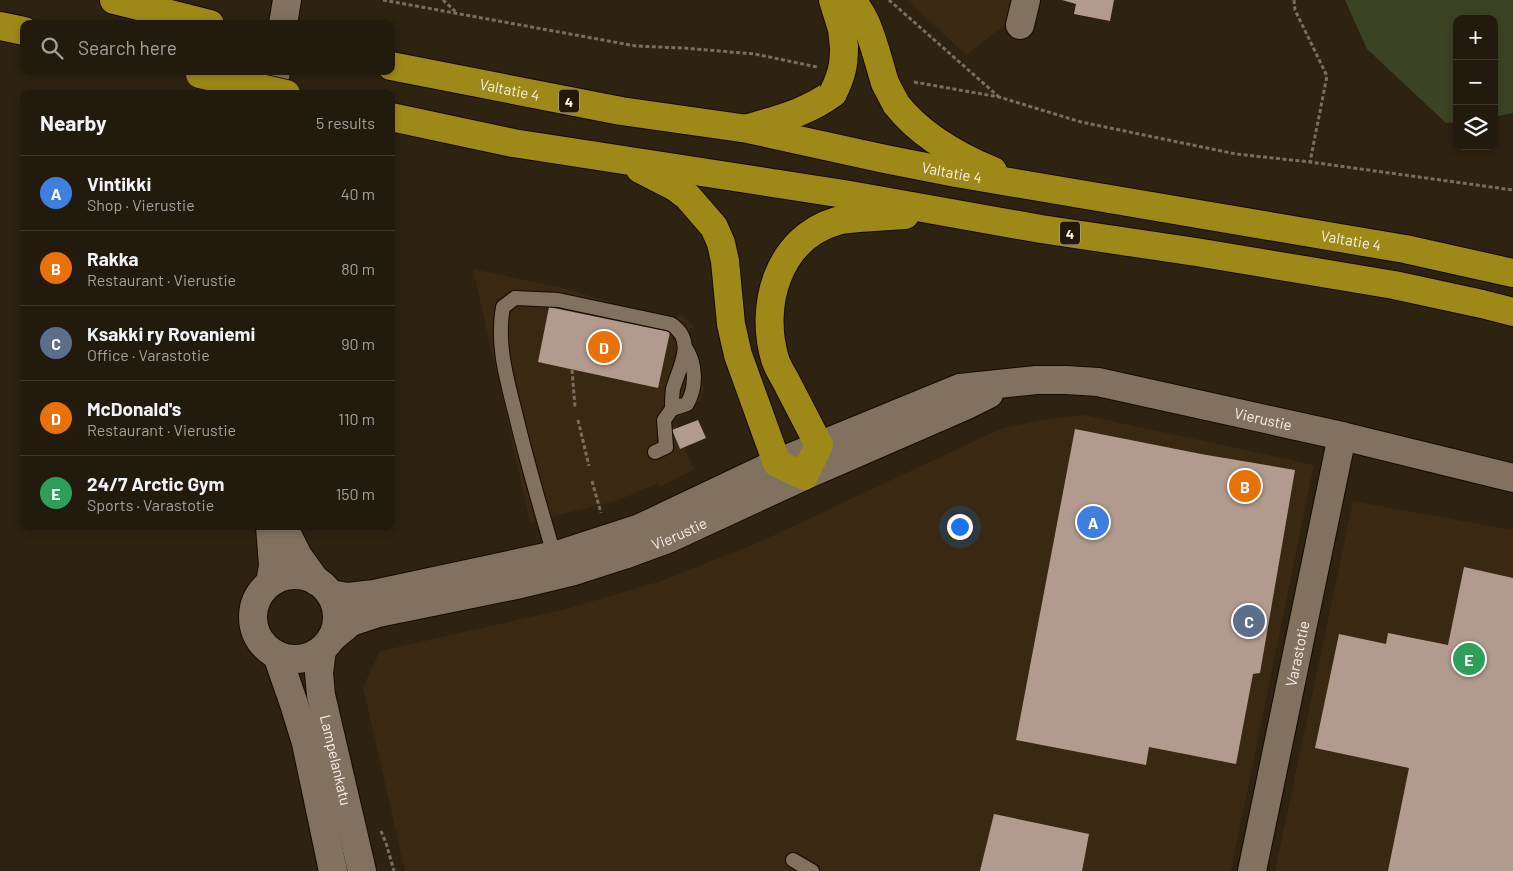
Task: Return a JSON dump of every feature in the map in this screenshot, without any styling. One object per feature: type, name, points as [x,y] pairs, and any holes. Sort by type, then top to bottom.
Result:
[{"type":"highway","points":[[114,0],[196,20]]},
{"type":"highway","points":[[748,129],[820,104],[829,80],[841,77],[844,48],[842,29],[833,0]]},
{"type":"highway","points":[[850,0],[861,13],[868,28],[885,83],[904,93],[907,117],[940,143],[979,165],[1032,186]]},
{"type":"highway","points":[[0,26],[20,30]]},
{"type":"highway","name":"Valtatie 4","points":[[395,67],[621,111],[748,129],[885,159],[1032,186],[1405,249],[1513,273]]},
{"type":"highway","points":[[203,75],[268,90]]},
{"type":"highway","name":"4","points":[[395,118],[513,143],[844,194],[1041,229],[1196,252],[1385,284],[1513,312]]},
{"type":"highway","points":[[626,161],[688,197],[714,227],[726,261],[731,324],[738,355],[777,463],[804,476],[819,445],[776,361],[771,335],[771,308],[774,287],[781,268],[801,240],[818,229],[838,220],[942,212]]},
{"type":"street","points":[[284,20],[287,0]]},
{"type":"street","points":[[274,90],[275,75]]},
{"type":"street","name":"Vierustie","points":[[323,587],[348,597],[374,594],[554,556],[640,528],[777,463],[960,388],[1010,383],[1051,380],[1098,382],[1342,436],[1513,478]]},
{"type":"street","name":"Vierustie","points":[[327,644],[351,622],[378,613],[572,572],[670,538],[804,476],[965,406],[1010,383]]},
{"type":"street","name":"Varastotie","points":[[1252,871],[1342,436]]},
{"type":"street","points":[[270,530],[273,566],[270,583]]},
{"type":"street","points":[[285,530],[298,556],[323,587],[335,602],[338,620],[327,644],[316,655],[301,659],[285,658],[270,651],[258,637],[253,619],[256,601],[260,594],[270,583],[289,576],[308,577],[323,587]]},
{"type":"street","name":"Lampelankatu","points":[[327,644],[319,673],[321,695],[362,871]]},
{"type":"street","name":"Lampelankatu","points":[[277,655],[306,743],[333,871]]},
{"type":"lane","points":[[554,556],[508,384],[501,346],[502,307],[515,298],[558,300],[671,324],[676,328],[683,338],[692,361],[694,380],[692,393],[686,404],[672,409],[664,420],[666,447],[656,452]]},
{"type":"lane","points":[[672,409],[671,399],[684,358],[685,346]]},
{"type":"lane","points":[[792,860],[812,871]]},
{"type":"path","points":[[383,0],[636,46],[754,54],[829,80]]},
{"type":"path","points":[[443,0],[457,13]]},
{"type":"path","points":[[889,0],[999,97]]},
{"type":"path","points":[[1294,0],[1296,10],[1327,76],[1310,162]]},
{"type":"path","points":[[904,93],[999,97],[1091,124],[1236,154],[1310,162],[1513,190]]},
{"type":"path","points":[[572,370],[575,407]]},
{"type":"path","points":[[578,420],[589,466]]},
{"type":"path","points":[[592,481],[598,505]]},
{"type":"shaded area","points":[[907,0],[1014,0],[1010,21],[966,55]]},
{"type":"shaded area","points":[[1345,0],[1513,0],[1513,113],[1498,116],[1498,15],[1453,15],[1453,122],[1446,123],[1367,49]]},
{"type":"shaded area","points":[[473,269],[563,288],[612,303],[676,318],[678,314],[694,326],[688,331],[697,356],[704,388],[701,400],[675,420],[672,426],[677,424],[677,428],[672,431],[679,449],[685,447],[694,470],[659,487],[658,483],[619,500],[530,522]]},
{"type":"shaded area","points":[[1084,415],[1314,465],[1231,871],[405,871],[363,687],[380,651],[566,609],[661,581],[755,544],[1000,429],[1041,420]]},
{"type":"shaded area","points":[[1353,501],[1513,530],[1513,871],[1275,871]]},
{"type":"building","points":[[1062,0],[1114,0],[1110,21],[1074,14],[1076,4]]},
{"type":"building","points":[[549,307],[670,332],[658,388],[538,362]]},
{"type":"building","points":[[698,420],[706,438],[680,449],[672,430]]},
{"type":"building","points":[[1075,429],[1295,470],[1260,673],[1253,674],[1236,764],[1149,747],[1146,765],[1016,740]]},
{"type":"building","points":[[1464,567],[1513,578],[1513,871],[1388,871],[1409,768],[1315,748],[1339,634],[1386,644],[1388,633],[1448,645]]},
{"type":"building","points":[[994,814],[1089,834],[1082,871],[980,871]]},
{"type":"place","name":"McDonald's","points":[[604,347]]},
{"type":"place","name":"Rakka","points":[[1245,486]]},
{"type":"place","name":"Vintikki","points":[[1093,522]]},
{"type":"place","name":"Ksakki ry Rovaniemi","points":[[1249,621]]},
{"type":"place","name":"24/7 Arctic Gym","points":[[1469,659]]}]
